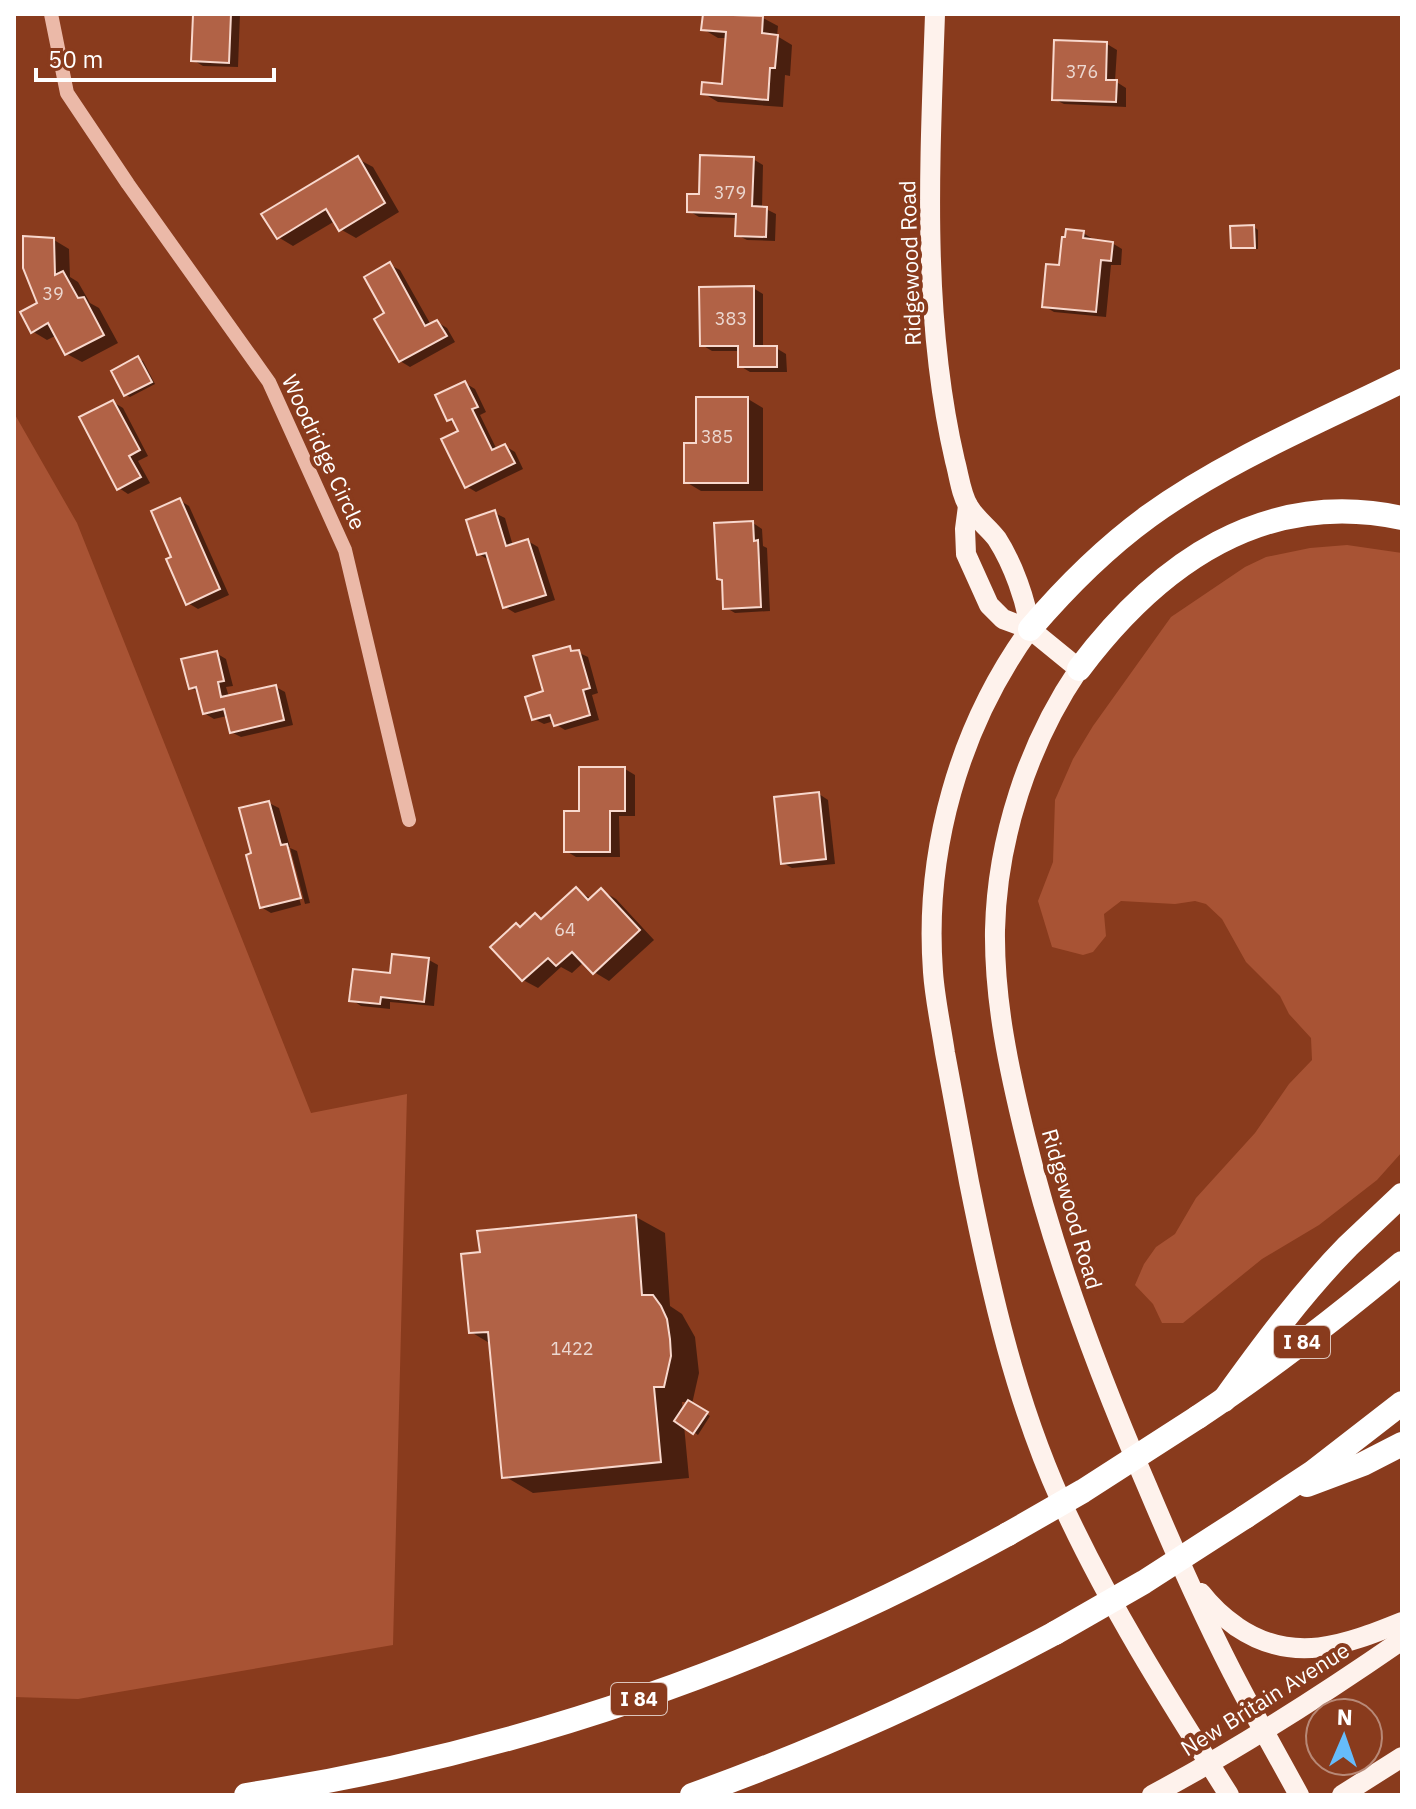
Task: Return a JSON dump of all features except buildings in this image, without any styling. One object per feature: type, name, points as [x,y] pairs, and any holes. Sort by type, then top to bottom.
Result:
[{"type":"highway","points":[[1030,629],[1073,582],[1151,515],[1250,455],[1402,381]]},
{"type":"highway","points":[[1079,669],[1139,601],[1180,566],[1213,545],[1250,528],[1308,514],[1369,512],[1402,518]]},
{"type":"highway","points":[[1224,1400],[1320,1277],[1402,1195]]},
{"type":"highway","name":"I 84","points":[[246,1795],[433,1759],[585,1717],[760,1654],[874,1604],[1083,1491],[1198,1417],[1312,1335],[1402,1263]]},
{"type":"highway","points":[[692,1795],[898,1713],[1055,1633],[1144,1582],[1282,1493],[1402,1403]]},
{"type":"highway","points":[[1282,1493],[1322,1481],[1402,1444]]},
{"type":"main road","name":"Ridgewood Road","points":[[935,14],[931,167],[934,313],[950,437],[968,506],[966,554],[994,612],[1003,619],[1030,629],[1079,669],[1055,706],[1035,749],[1001,869],[995,930],[999,1006],[1018,1106],[1047,1223],[1119,1422],[1212,1631],[1299,1795]]},
{"type":"main road","name":"Ridgewood Road","points":[[968,506],[997,540],[1021,590],[1030,629]]},
{"type":"main road","points":[[1030,629],[999,674],[972,731],[947,811],[933,905],[935,995],[978,1226],[1000,1325],[1023,1403],[1085,1551],[1143,1655],[1229,1795]]},
{"type":"main road","points":[[1185,1572],[1207,1602],[1227,1620],[1273,1646],[1295,1649],[1321,1647],[1353,1640],[1402,1622]]},
{"type":"main road","name":"New Britain Avenue","points":[[1152,1795],[1264,1730],[1402,1640]]},
{"type":"main road","points":[[1342,1795],[1402,1757]]},
{"type":"street","name":"Woodridge Circle","points":[[51,14],[67,93],[269,382],[345,550],[409,820]]},
{"type":"shaded area","points":[[14,413],[77,523],[311,1113],[407,1094],[393,1645],[78,1699],[14,1697]]},
{"type":"shaded area","points":[[1347,545],[1402,553],[1402,1152],[1377,1180],[1319,1225],[1262,1259],[1183,1323],[1162,1323],[1153,1304],[1135,1285],[1144,1264],[1156,1247],[1175,1234],[1196,1198],[1255,1133],[1289,1084],[1312,1060],[1311,1038],[1289,1014],[1280,996],[1246,962],[1222,919],[1206,904],[1195,901],[1175,904],[1121,901],[1104,914],[1106,936],[1093,952],[1083,955],[1052,947],[1038,901],[1053,862],[1055,800],[1073,759],[1093,726],[1171,617],[1245,567],[1266,557],[1310,548]]}]
